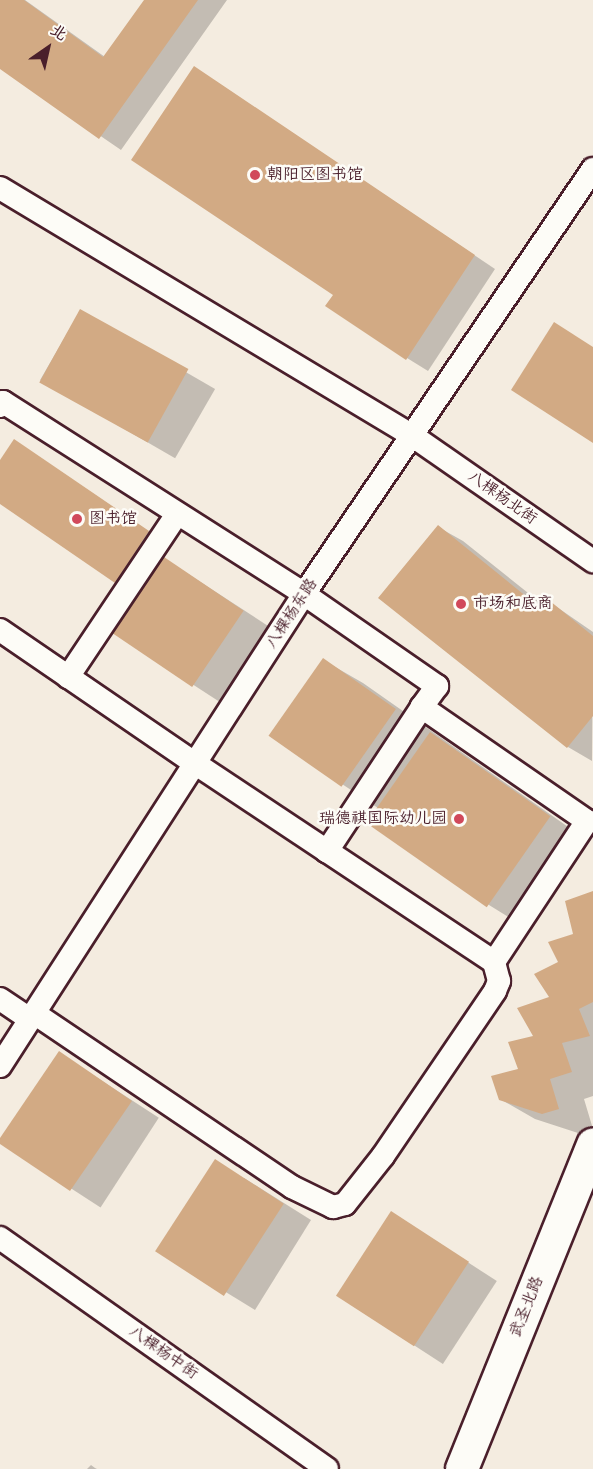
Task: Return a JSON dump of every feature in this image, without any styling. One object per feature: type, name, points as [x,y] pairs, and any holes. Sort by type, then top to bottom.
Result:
[{"type":"street","name":"八棵杨东路","points":[[0,1066],[304,594],[410,434],[593,169]]},
{"type":"street","name":"八棵杨北街","points":[[0,188],[410,434],[593,561]]},
{"type":"street","points":[[0,406],[3,402],[304,594],[437,686],[327,851]]},
{"type":"street","points":[[68,677],[177,514]]},
{"type":"street","points":[[0,630],[196,764],[494,962],[499,981],[495,991],[383,1156],[345,1204],[333,1207],[292,1187],[32,1016],[0,999]]},
{"type":"street","points":[[422,707],[587,821],[494,962]]},
{"type":"street","name":"武圣北路","points":[[462,1469],[593,1144]]},
{"type":"street","name":"八棵杨中街","points":[[0,1238],[327,1469]]},
{"type":"building","points":[[0,0],[24,0],[103,57],[144,0],[198,0],[99,139],[0,69]]},
{"type":"building","name":"朝阳区图书馆","points":[[194,66],[475,255],[406,360],[325,306],[333,295],[131,160]]},
{"type":"building","points":[[80,309],[188,369],[148,443],[39,382]]},
{"type":"building","points":[[554,322],[593,347],[593,443],[511,390]]},
{"type":"building","name":"图书馆","points":[[14,439],[149,531],[115,583],[0,504],[0,460]]},
{"type":"building","points":[[438,525],[543,610],[550,601],[593,636],[593,716],[567,748],[378,598]]},
{"type":"building","points":[[164,557],[244,611],[192,687],[113,633]]},
{"type":"building","points":[[323,658],[396,709],[341,787],[269,736]]},
{"type":"building","name":"瑞德祺国际幼儿园","points":[[430,732],[550,816],[487,907],[366,823]]},
{"type":"building","points":[[593,891],[593,1002],[579,1009],[590,1036],[562,1043],[572,1072],[550,1079],[559,1109],[542,1114],[499,1100],[491,1076],[518,1069],[508,1042],[533,1036],[517,1008],[549,997],[534,974],[558,962],[548,942],[573,934],[565,901]]},
{"type":"building","points":[[59,1051],[132,1101],[70,1191],[0,1144],[0,1138]]},
{"type":"building","points":[[215,1159],[284,1204],[224,1296],[155,1251]]},
{"type":"building","points":[[391,1211],[469,1262],[414,1346],[336,1296]]},
{"type":"place","name":"朝阳区图书馆","points":[[255,175]]},
{"type":"place","name":"图书馆","points":[[77,519]]},
{"type":"place","name":"市场和底商","points":[[461,604]]},
{"type":"place","name":"瑞德祺国际幼儿园","points":[[459,819]]}]
